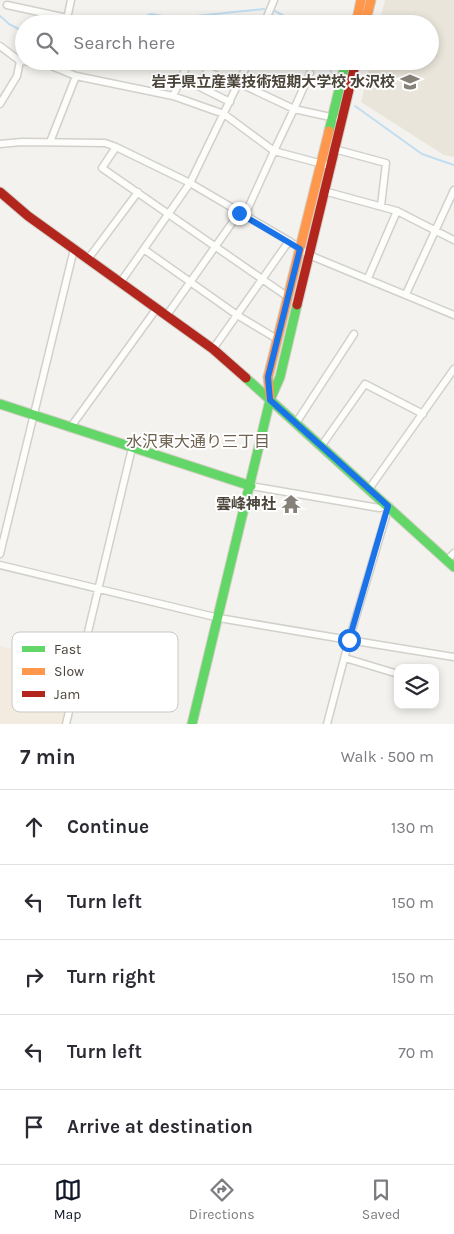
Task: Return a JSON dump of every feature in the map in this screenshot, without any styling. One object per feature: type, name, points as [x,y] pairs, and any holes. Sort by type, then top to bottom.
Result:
[{"type":"street","points":[[67,15],[71,0]]},
{"type":"street","points":[[268,15],[274,0]]},
{"type":"street","points":[[358,15],[361,0]]},
{"type":"street","points":[[367,15],[371,0]]},
{"type":"street","points":[[7,5],[44,15]]},
{"type":"street","points":[[0,46],[15,57]]},
{"type":"street","points":[[0,104],[17,76],[18,70]]},
{"type":"street","points":[[60,70],[76,76],[174,96],[224,114],[274,151],[326,165]]},
{"type":"street","points":[[174,96],[185,70]]},
{"type":"street","points":[[120,282],[145,250],[190,183],[245,70]]},
{"type":"street","points":[[192,724],[251,486],[270,400],[280,377],[324,191],[326,165],[334,149],[345,70]]},
{"type":"street","points":[[270,400],[268,377],[277,340],[300,249],[353,70]]},
{"type":"street","points":[[230,102],[200,87],[207,71],[294,109],[337,119]]},
{"type":"street","points":[[167,315],[216,246],[242,215],[310,73]]},
{"type":"street","points":[[50,142],[76,76]]},
{"type":"street","points":[[0,144],[50,142],[105,143],[116,147],[190,183],[289,241],[308,255],[368,278],[454,315]]},
{"type":"street","points":[[116,147],[102,168],[288,297]]},
{"type":"street","points":[[334,149],[386,163],[381,206]]},
{"type":"street","points":[[406,294],[454,190]]},
{"type":"street","points":[[324,191],[397,211],[454,240]]},
{"type":"street","points":[[0,192],[74,249],[213,349],[322,445],[454,567]]},
{"type":"street","points":[[88,259],[138,192]]},
{"type":"street","points":[[368,278],[397,211]]},
{"type":"street","points":[[213,349],[289,241]]},
{"type":"street","points":[[0,554],[74,249]]},
{"type":"street","points":[[145,250],[277,340]]},
{"type":"street","points":[[70,428],[157,308]]},
{"type":"street","points":[[296,423],[354,334]]},
{"type":"street","points":[[369,489],[454,369]]},
{"type":"street","points":[[322,445],[365,384],[423,414]]},
{"type":"street","points":[[0,404],[251,486],[379,508],[388,506]]},
{"type":"street","points":[[88,632],[132,448]]},
{"type":"street","points":[[327,724],[388,506]]},
{"type":"street","points":[[447,560],[454,553]]},
{"type":"street","points":[[0,565],[218,618],[454,657]]},
{"type":"street","points":[[345,658],[394,673]]},
{"type":"shaded area","name":"岩手県立産業技術短期大学校 水沢校","points":[[385,0],[454,0],[454,157],[444,155],[361,102],[369,70],[439,70],[439,15],[381,15]]},
{"type":"shaded area","points":[[0,646],[12,649],[12,712],[65,712],[62,724],[0,724]]},
{"type":"waterway","points":[[206,15],[264,9]]},
{"type":"waterway","points":[[275,11],[282,15]]},
{"type":"waterway","points":[[148,15],[158,15]]},
{"type":"waterway","points":[[0,16],[15,27]]},
{"type":"waterway","points":[[330,70],[335,82]]},
{"type":"waterway","points":[[355,106],[422,154],[454,165]]},
{"type":"traffic: fast","points":[[329,131],[344,70]]},
{"type":"traffic: fast","points":[[192,724],[270,400],[280,377],[297,305]]},
{"type":"traffic: fast","points":[[246,378],[454,567]]},
{"type":"traffic: fast","points":[[0,404],[251,486]]},
{"type":"traffic: slow","points":[[358,15],[361,0]]},
{"type":"traffic: slow","points":[[367,15],[371,0]]},
{"type":"traffic: slow","points":[[270,397],[268,377],[329,131]]},
{"type":"traffic: jam","points":[[297,305],[354,70]]},
{"type":"traffic: jam","points":[[0,192],[28,216],[213,349],[246,378]]},
{"type":"place","name":"岩手県立産業技術短期大学校 水沢校","points":[[410,82]]},
{"type":"place","name":"雲峰神社","points":[[291,504]]},
{"type":"district","name":"水沢東大通り三丁目","points":[[198,441]]},
{"type":"route","points":[[239,213],[300,249],[268,377],[270,400],[388,506],[349,640]]}]
